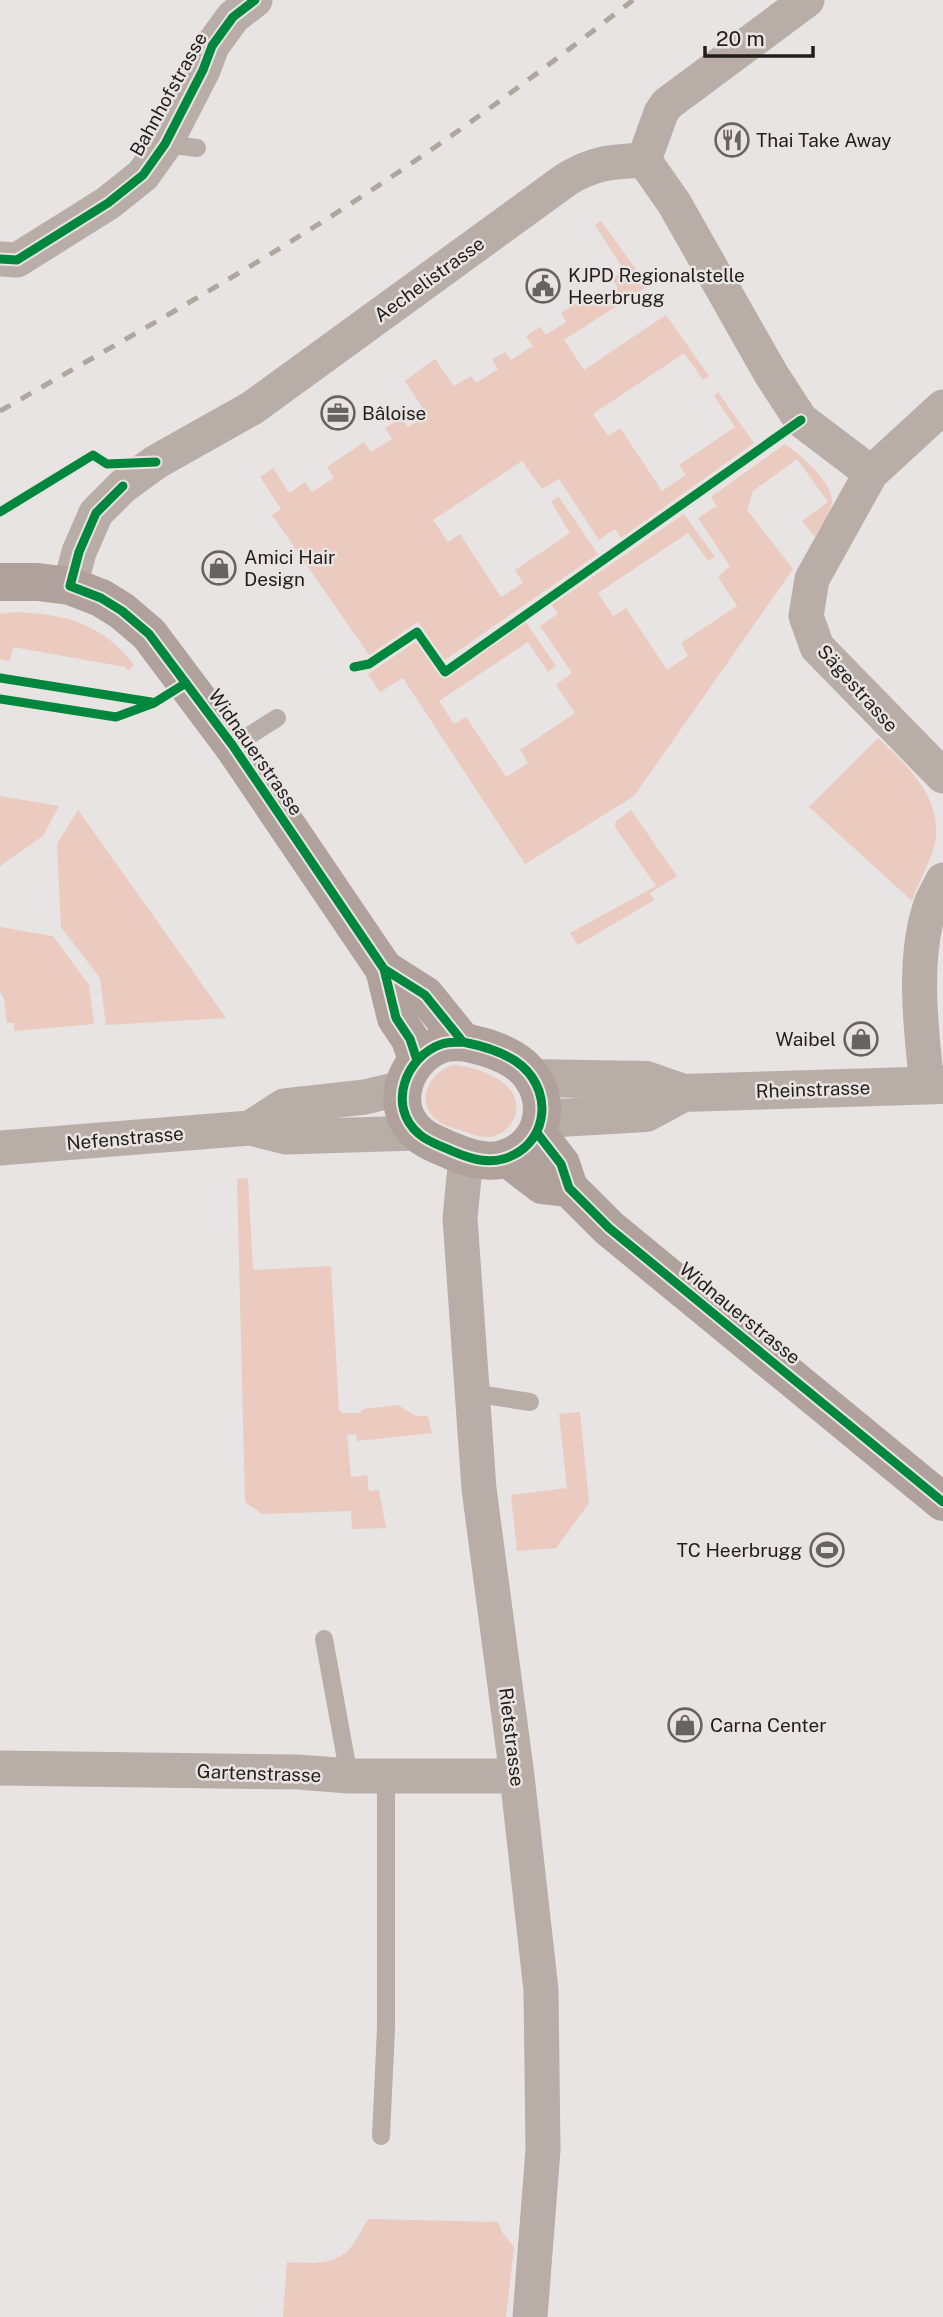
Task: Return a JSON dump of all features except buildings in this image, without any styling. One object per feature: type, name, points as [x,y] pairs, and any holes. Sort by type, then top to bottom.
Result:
[{"type":"main road","name":"Widnauerstrasse","points":[[0,582],[38,582],[70,586],[101,598],[149,634],[233,746],[384,969],[396,1018],[410,1039],[409,1074]]},
{"type":"main road","name":"Widnauerstrasse","points":[[384,969],[425,995],[463,1042]]},
{"type":"main road","points":[[463,1042],[512,1058],[532,1078],[541,1095],[540,1126],[521,1151],[507,1158],[482,1161],[466,1157],[417,1133],[405,1113],[402,1100],[409,1074],[429,1050],[444,1043],[463,1042]]},
{"type":"main road","name":"Widnauerstrasse","points":[[540,1126],[561,1164],[569,1188],[609,1228],[943,1502]]},
{"type":"main road","points":[[507,1158],[542,1185],[569,1188]]},
{"type":"street","name":"Bahnhofstrasse","points":[[0,259],[18,260],[108,202],[181,146],[212,46],[233,17],[255,0]]},
{"type":"street","points":[[807,0],[667,104],[661,113],[644,160],[674,203],[771,374],[801,420],[871,473]]},
{"type":"street","name":"Aechelistrasse","points":[[70,586],[79,552],[96,513],[123,485],[156,462],[252,408],[567,179],[586,168],[604,163],[644,160]]},
{"type":"street","name":"Sägestrasse","points":[[943,407],[871,473],[812,579],[806,616],[817,647],[943,776]]},
{"type":"street","points":[[935,1085],[920,989],[923,943],[931,905],[943,880]]},
{"type":"street","name":"Nefenstrasse","points":[[250,1128],[284,1106],[365,1097],[409,1074]]},
{"type":"street","name":"Rheinstrasse","points":[[532,1078],[646,1080],[683,1093],[935,1085]]},
{"type":"street","name":"Rheinstrasse","points":[[540,1126],[646,1113],[683,1093]]},
{"type":"street","name":"Nefenstrasse","points":[[0,1148],[250,1128],[286,1137],[417,1133]]},
{"type":"street","name":"Rietstrasse","points":[[466,1157],[460,1218],[479,1489],[517,1776],[541,1990],[543,2150],[530,2317]]},
{"type":"street","name":"Gartenstrasse","points":[[0,1768],[298,1772],[386,1777],[517,1776]]},
{"type":"lane","points":[[233,746],[277,718]]},
{"type":"lane","points":[[472,1393],[530,1402]]},
{"type":"lane","points":[[324,1640],[349,1776]]},
{"type":"lane","points":[[381,2136],[386,2028],[386,1777]]},
{"type":"shaded area","points":[[601,221],[648,286],[564,340],[584,370],[666,315],[709,376],[703,380],[684,353],[593,414],[608,436],[620,428],[662,491],[686,475],[679,465],[735,427],[714,396],[718,392],[754,443],[621,538],[615,529],[599,540],[559,479],[542,489],[522,461],[433,520],[448,542],[460,534],[501,597],[523,583],[515,570],[570,533],[551,502],[558,496],[598,554],[445,660],[418,622],[369,655],[272,515],[281,509],[260,477],[273,468],[289,493],[305,482],[312,492],[334,478],[327,467],[364,442],[371,452],[392,439],[385,428],[401,418],[408,427],[427,415],[405,381],[435,359],[454,386],[471,376],[476,383],[498,369],[492,359],[505,352],[511,360],[533,346],[526,336],[540,327],[546,335],[566,322],[561,313],[591,293],[597,302],[618,288],[612,279],[624,270],[595,225]]},
{"type":"shaded area","points":[[785,444],[799,454],[822,478],[831,495],[830,511],[815,537],[802,521],[828,502],[797,459],[753,491],[747,510],[793,569],[634,796],[525,864],[403,678],[380,692],[368,674],[417,641],[444,679],[525,621],[556,666],[548,672],[528,642],[439,701],[454,724],[466,717],[506,777],[528,763],[520,750],[575,713],[556,685],[572,673],[540,626],[558,614],[552,605],[684,514],[715,557],[708,561],[688,533],[598,593],[613,616],[626,608],[667,670],[688,656],[681,643],[737,606],[718,577],[730,566],[698,518],[717,506],[711,497]]},
{"type":"shaded area","points":[[14,612],[50,615],[95,630],[109,639],[134,665],[128,671],[125,667],[13,647],[10,661],[0,659],[0,614]]},
{"type":"shaded area","points":[[878,738],[921,784],[934,812],[935,844],[912,901],[809,807]]},
{"type":"shaded area","points":[[0,796],[59,806],[43,836],[0,866]]},
{"type":"shaded area","points":[[78,810],[226,1018],[106,1025],[100,978],[61,927],[57,844]]},
{"type":"shaded area","points":[[631,810],[677,876],[650,893],[654,900],[578,945],[570,933],[656,886],[615,827],[616,821]]},
{"type":"shaded area","points":[[0,927],[53,936],[89,985],[94,1024],[14,1031],[14,1023],[7,1023],[4,998],[0,992]]},
{"type":"shaded area","points":[[452,1065],[486,1073],[506,1085],[516,1104],[515,1116],[506,1130],[493,1136],[481,1137],[444,1124],[432,1116],[426,1100],[430,1083],[443,1069]]},
{"type":"shaded area","points":[[248,1178],[253,1270],[331,1266],[339,1410],[342,1413],[361,1413],[363,1409],[398,1405],[416,1416],[428,1416],[432,1433],[357,1441],[356,1434],[347,1435],[351,1477],[367,1475],[369,1491],[379,1490],[386,1528],[352,1529],[351,1511],[262,1514],[245,1502],[237,1179]]},
{"type":"shaded area","points":[[580,1412],[589,1503],[556,1548],[517,1551],[511,1495],[567,1488],[559,1414]]},
{"type":"shaded area","points":[[369,2219],[498,2222],[514,2247],[506,2317],[283,2317],[287,2262],[324,2262],[340,2256],[348,2251]]},
{"type":"railway","points":[[0,411],[216,286],[344,208],[491,107],[633,0]]},
{"type":"cycle path","points":[[0,259],[17,260],[108,203],[143,175],[165,144],[203,70],[212,46],[233,17],[255,0]]},
{"type":"cycle path","points":[[354,667],[369,664],[417,632],[445,672],[801,420]]},
{"type":"cycle path","points":[[0,512],[93,455],[107,464],[156,462]]},
{"type":"cycle path","points":[[123,486],[96,513],[79,552],[70,586],[101,598],[122,611],[149,634],[233,746],[384,969],[396,1018],[410,1039],[417,1060]]},
{"type":"cycle path","points":[[0,678],[151,702]]},
{"type":"cycle path","points":[[0,699],[116,717],[154,703],[186,683]]},
{"type":"cycle path","points":[[384,969],[425,995],[463,1042]]},
{"type":"cycle path","points":[[449,1042],[463,1042],[494,1050],[516,1061],[532,1078],[539,1091],[542,1105],[537,1132],[518,1153],[503,1159],[477,1160],[430,1142],[409,1123],[402,1096],[410,1070],[429,1050],[449,1042]]},
{"type":"cycle path","points":[[537,1133],[561,1164],[569,1188],[609,1228],[943,1502]]},
{"type":"place","name":"Thai Take Away","points":[[732,140]]},
{"type":"place","name":"KJPD Regionalstelle Heerbrugg","points":[[543,286]]},
{"type":"place","name":"Bâloise","points":[[338,413]]},
{"type":"place","name":"Amici Hair Design","points":[[219,568]]},
{"type":"place","name":"Waibel","points":[[861,1039]]},
{"type":"place","name":"TC Heerbrugg","points":[[827,1550]]},
{"type":"place","name":"Carna Center","points":[[685,1725]]}]
